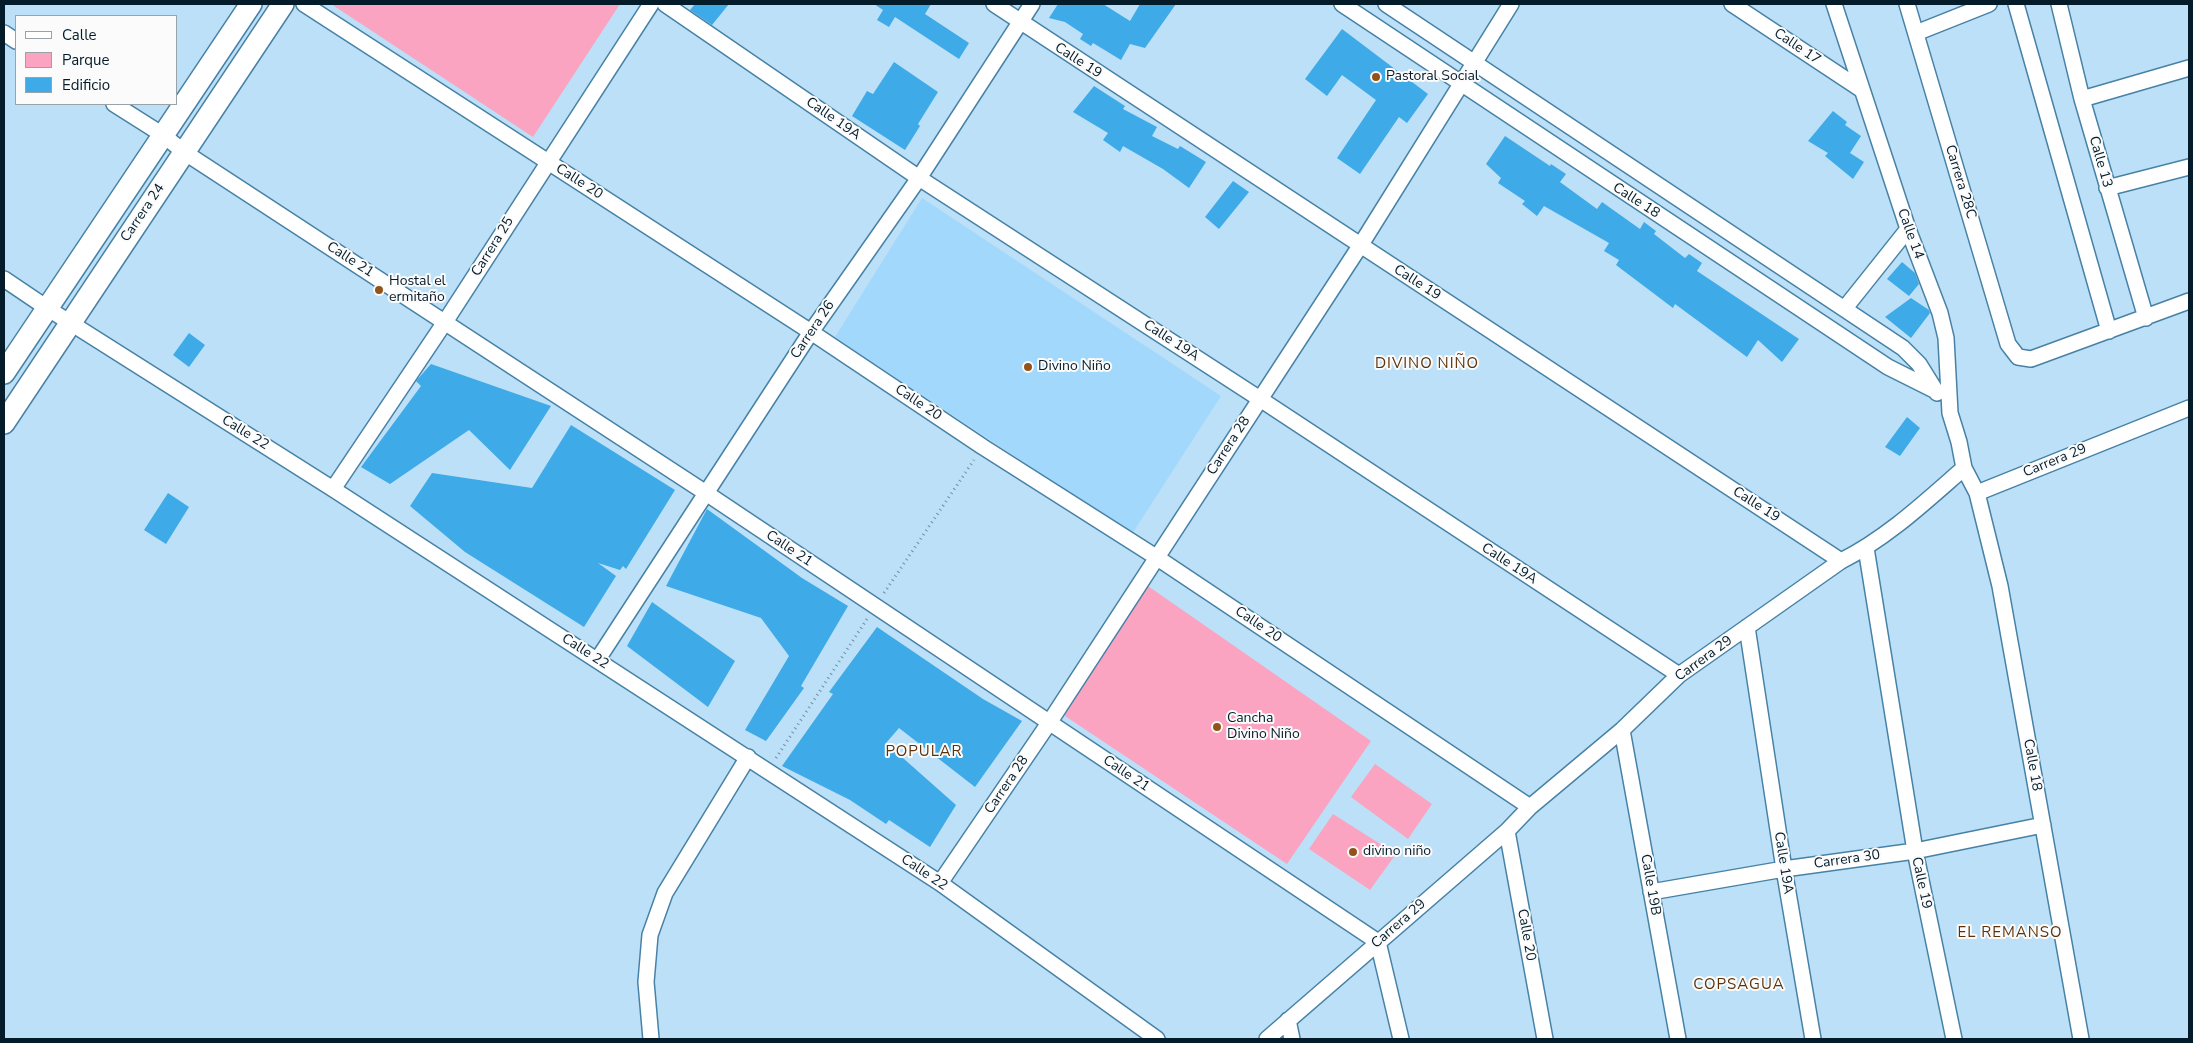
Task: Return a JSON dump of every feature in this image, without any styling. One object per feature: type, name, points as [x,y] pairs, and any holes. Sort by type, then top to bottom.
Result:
[{"type":"street","name":"Carrera 24","points":[[4,373],[250,4]]},
{"type":"street","name":"Carrera 24","points":[[4,423],[283,4]]},
{"type":"street","name":"Calle 20","points":[[304,4],[1156,557],[1530,807]]},
{"type":"street","name":"Carrera 25","points":[[333,489],[445,322],[547,161],[651,4]]},
{"type":"street","name":"Calle 19A","points":[[665,4],[919,178],[1260,399],[1679,675]]},
{"type":"street","name":"Calle 19","points":[[994,4],[1841,561]]},
{"type":"street","name":"Carrera 26","points":[[598,659],[811,332],[919,178],[1032,4]]},
{"type":"street","name":"Calle 18","points":[[1342,4],[1461,85],[1888,367],[1936,391]]},
{"type":"street","name":"Calle 18","points":[[1386,4],[1904,348],[1919,364],[1950,413]]},
{"type":"street","name":"Carrera 28","points":[[940,883],[1049,722],[1360,246],[1510,4]]},
{"type":"street","name":"Calle 17","points":[[1732,4],[1862,90]]},
{"type":"street","name":"Calle 14","points":[[1834,4],[1908,230],[1940,313],[1946,338],[1950,413],[1959,442],[1964,468]]},
{"type":"street","name":"Carrera 28C","points":[[1907,4],[2008,344],[2018,357],[2031,359],[2109,331]]},
{"type":"street","points":[[1916,33],[1989,4]]},
{"type":"street","points":[[2016,4],[2109,331],[2189,301]]},
{"type":"street","name":"Calle 13","points":[[2059,4],[2082,99],[2146,318]]},
{"type":"street","points":[[4,33],[15,40]]},
{"type":"street","points":[[2082,99],[2189,68]]},
{"type":"street","name":"Calle 21","points":[[116,105],[163,135],[184,152],[706,493],[1378,942]]},
{"type":"street","points":[[2107,188],[2189,167]]},
{"type":"street","points":[[1845,308],[1908,230]]},
{"type":"street","name":"Calle 22","points":[[4,279],[598,659],[940,883],[1157,1039]]},
{"type":"street","name":"Carrera 29","points":[[1977,493],[2189,408]]},
{"type":"street","points":[[1964,468],[1977,493]]},
{"type":"street","name":"Carrera 29","points":[[1267,1039],[1507,832],[1530,807],[1622,730],[1679,675],[1841,561],[1866,548],[1919,508],[1964,468]]},
{"type":"street","name":"Calle 18","points":[[1977,493],[2000,586],[2081,1039]]},
{"type":"street","name":"Calle 19","points":[[1866,548],[1915,850],[1954,1039]]},
{"type":"street","name":"Calle 19A","points":[[1747,627],[1784,869],[1813,1039]]},
{"type":"street","name":"Calle 19B","points":[[1622,730],[1678,1039]]},
{"type":"street","points":[[651,1039],[646,982],[649,945],[650,935],[664,893],[748,757]]},
{"type":"street","name":"Carrera 30","points":[[1651,892],[1784,869],[1915,850],[2043,825]]},
{"type":"street","name":"Calle 20","points":[[1507,832],[1545,1039]]},
{"type":"street","points":[[1378,942],[1401,1039]]},
{"type":"street","points":[[1288,1020],[1292,1039]]},
{"type":"shaded area","name":"Divino Niño","points":[[922,198],[1221,396],[1132,534],[835,337]]},
{"type":"green space","points":[[331,4],[620,4],[533,137]]},
{"type":"green space","name":"Cancha Divino Niño","points":[[1145,584],[1371,741],[1287,864],[1062,714]]},
{"type":"green space","name":"divino niño","points":[[1375,764],[1432,804],[1408,839],[1351,797]]},
{"type":"green space","name":"divino niño","points":[[1333,814],[1396,854],[1370,890],[1309,849]]},
{"type":"building","points":[[695,4],[729,4],[712,25],[690,10]]},
{"type":"building","points":[[874,4],[931,4],[925,14],[969,43],[959,59],[895,17],[889,27],[877,20],[883,10]]},
{"type":"building","points":[[1058,4],[1103,4],[1130,21],[1140,4],[1176,4],[1145,48],[1130,44],[1121,60],[1093,43],[1091,46],[1080,39],[1083,34],[1065,22],[1049,18]]},
{"type":"building","name":"Pastoral Social","points":[[1342,29],[1428,94],[1407,123],[1399,117],[1360,174],[1337,158],[1376,100],[1342,75],[1327,96],[1305,79]]},
{"type":"building","points":[[894,62],[938,92],[918,124],[920,126],[905,150],[852,116],[867,91],[873,94]]},
{"type":"building","points":[[1094,86],[1125,106],[1123,109],[1157,127],[1152,136],[1178,149],[1180,146],[1206,162],[1189,188],[1163,169],[1123,146],[1120,152],[1103,140],[1108,133],[1073,112]]},
{"type":"building","points":[[1833,111],[1847,122],[1845,125],[1861,136],[1850,153],[1864,162],[1853,179],[1825,156],[1828,153],[1808,141]]},
{"type":"building","points":[[1505,136],[1550,166],[1551,164],[1566,174],[1560,182],[1597,209],[1602,202],[1640,229],[1644,222],[1656,231],[1654,234],[1685,258],[1689,254],[1702,263],[1697,271],[1799,339],[1782,362],[1758,340],[1747,357],[1675,304],[1673,308],[1616,265],[1619,260],[1604,251],[1609,243],[1544,206],[1537,216],[1522,204],[1525,201],[1498,183],[1501,178],[1486,164]]},
{"type":"building","points":[[1233,181],[1249,192],[1219,229],[1205,217]]},
{"type":"building","points":[[1902,262],[1915,273],[1919,284],[1909,296],[1887,279]]},
{"type":"building","points":[[1911,298],[1929,310],[1930,313],[1911,338],[1885,317]]},
{"type":"building","points":[[189,333],[205,345],[189,367],[173,355]]},
{"type":"building","points":[[431,364],[551,406],[510,470],[469,430],[390,484],[361,467],[421,386],[416,381]]},
{"type":"building","points":[[1907,417],[1920,428],[1900,456],[1885,447]]},
{"type":"building","points":[[571,425],[675,490],[626,569],[623,566],[620,570],[598,563],[616,576],[584,627],[465,552],[410,506],[432,473],[532,488]]},
{"type":"building","points":[[168,493],[189,507],[166,544],[144,530]]},
{"type":"building","points":[[707,509],[802,578],[848,606],[801,686],[804,688],[766,741],[745,730],[789,656],[761,618],[666,586]]},
{"type":"building","points":[[652,602],[735,661],[708,707],[627,646]]},
{"type":"building","points":[[877,627],[983,699],[1022,721],[975,787],[899,728],[886,743],[956,805],[930,847],[889,820],[886,824],[850,800],[782,766],[833,694],[829,692]]},
{"type":"place","name":"Pastoral Social","points":[[1376,77]]},
{"type":"place","name":"Hostal el ermitaño","points":[[379,290]]},
{"type":"place","name":"Divino Niño","points":[[1028,367]]},
{"type":"place","name":"Cancha Divino Niño","points":[[1217,727]]},
{"type":"place","name":"divino niño","points":[[1353,852]]},
{"type":"district","name":"DIVINO NIÑO","points":[[1427,364]]},
{"type":"district","name":"POPULAR","points":[[924,752]]},
{"type":"district","name":"EL REMANSO","points":[[2010,933]]},
{"type":"district","name":"COPSAGUA","points":[[1739,985]]}]
